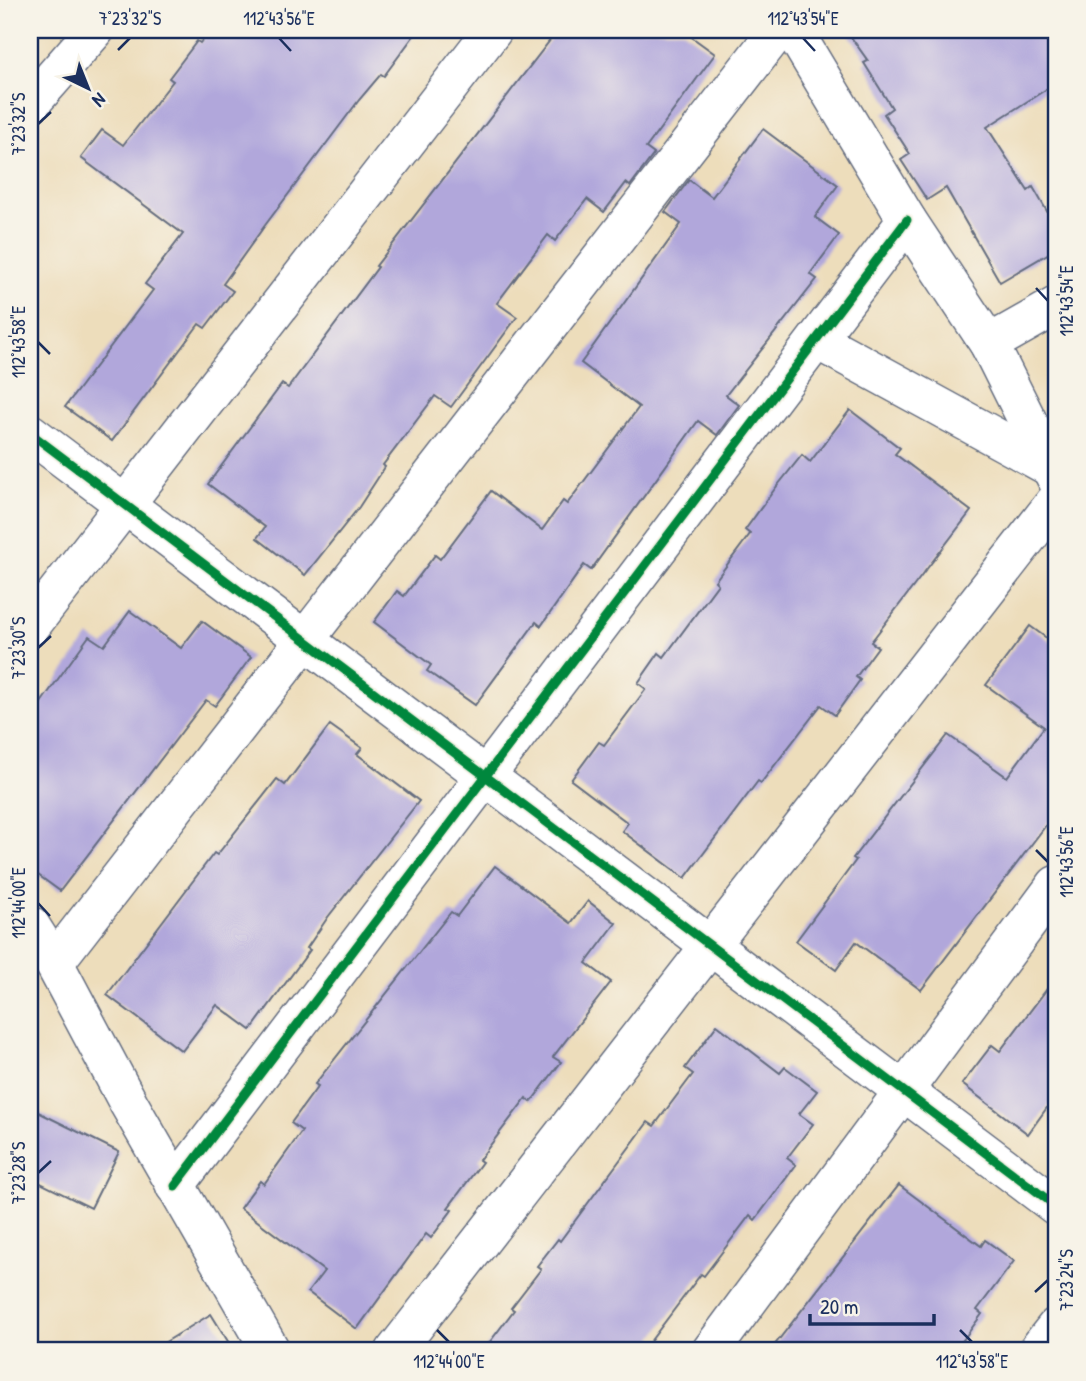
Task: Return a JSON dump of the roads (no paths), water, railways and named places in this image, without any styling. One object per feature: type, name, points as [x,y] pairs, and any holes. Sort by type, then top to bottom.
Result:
[{"type":"street","points":[[30,104],[95,30]]},
{"type":"street","points":[[30,627],[494,30]]},
{"type":"street","points":[[54,963],[778,30]]},
{"type":"street","points":[[793,30],[907,220],[989,344],[1053,482]]},
{"type":"street","points":[[175,1186],[907,220]]},
{"type":"street","points":[[989,344],[1056,306]]},
{"type":"street","points":[[817,340],[1053,482]]},
{"type":"street","points":[[30,433],[1056,1206]]},
{"type":"street","points":[[395,1351],[710,946],[1053,482]]},
{"type":"street","points":[[711,1351],[1056,885]]},
{"type":"street","points":[[30,925],[54,963],[175,1186],[271,1351]]},
{"type":"street","points":[[1037,1351],[1056,1326]]}]
